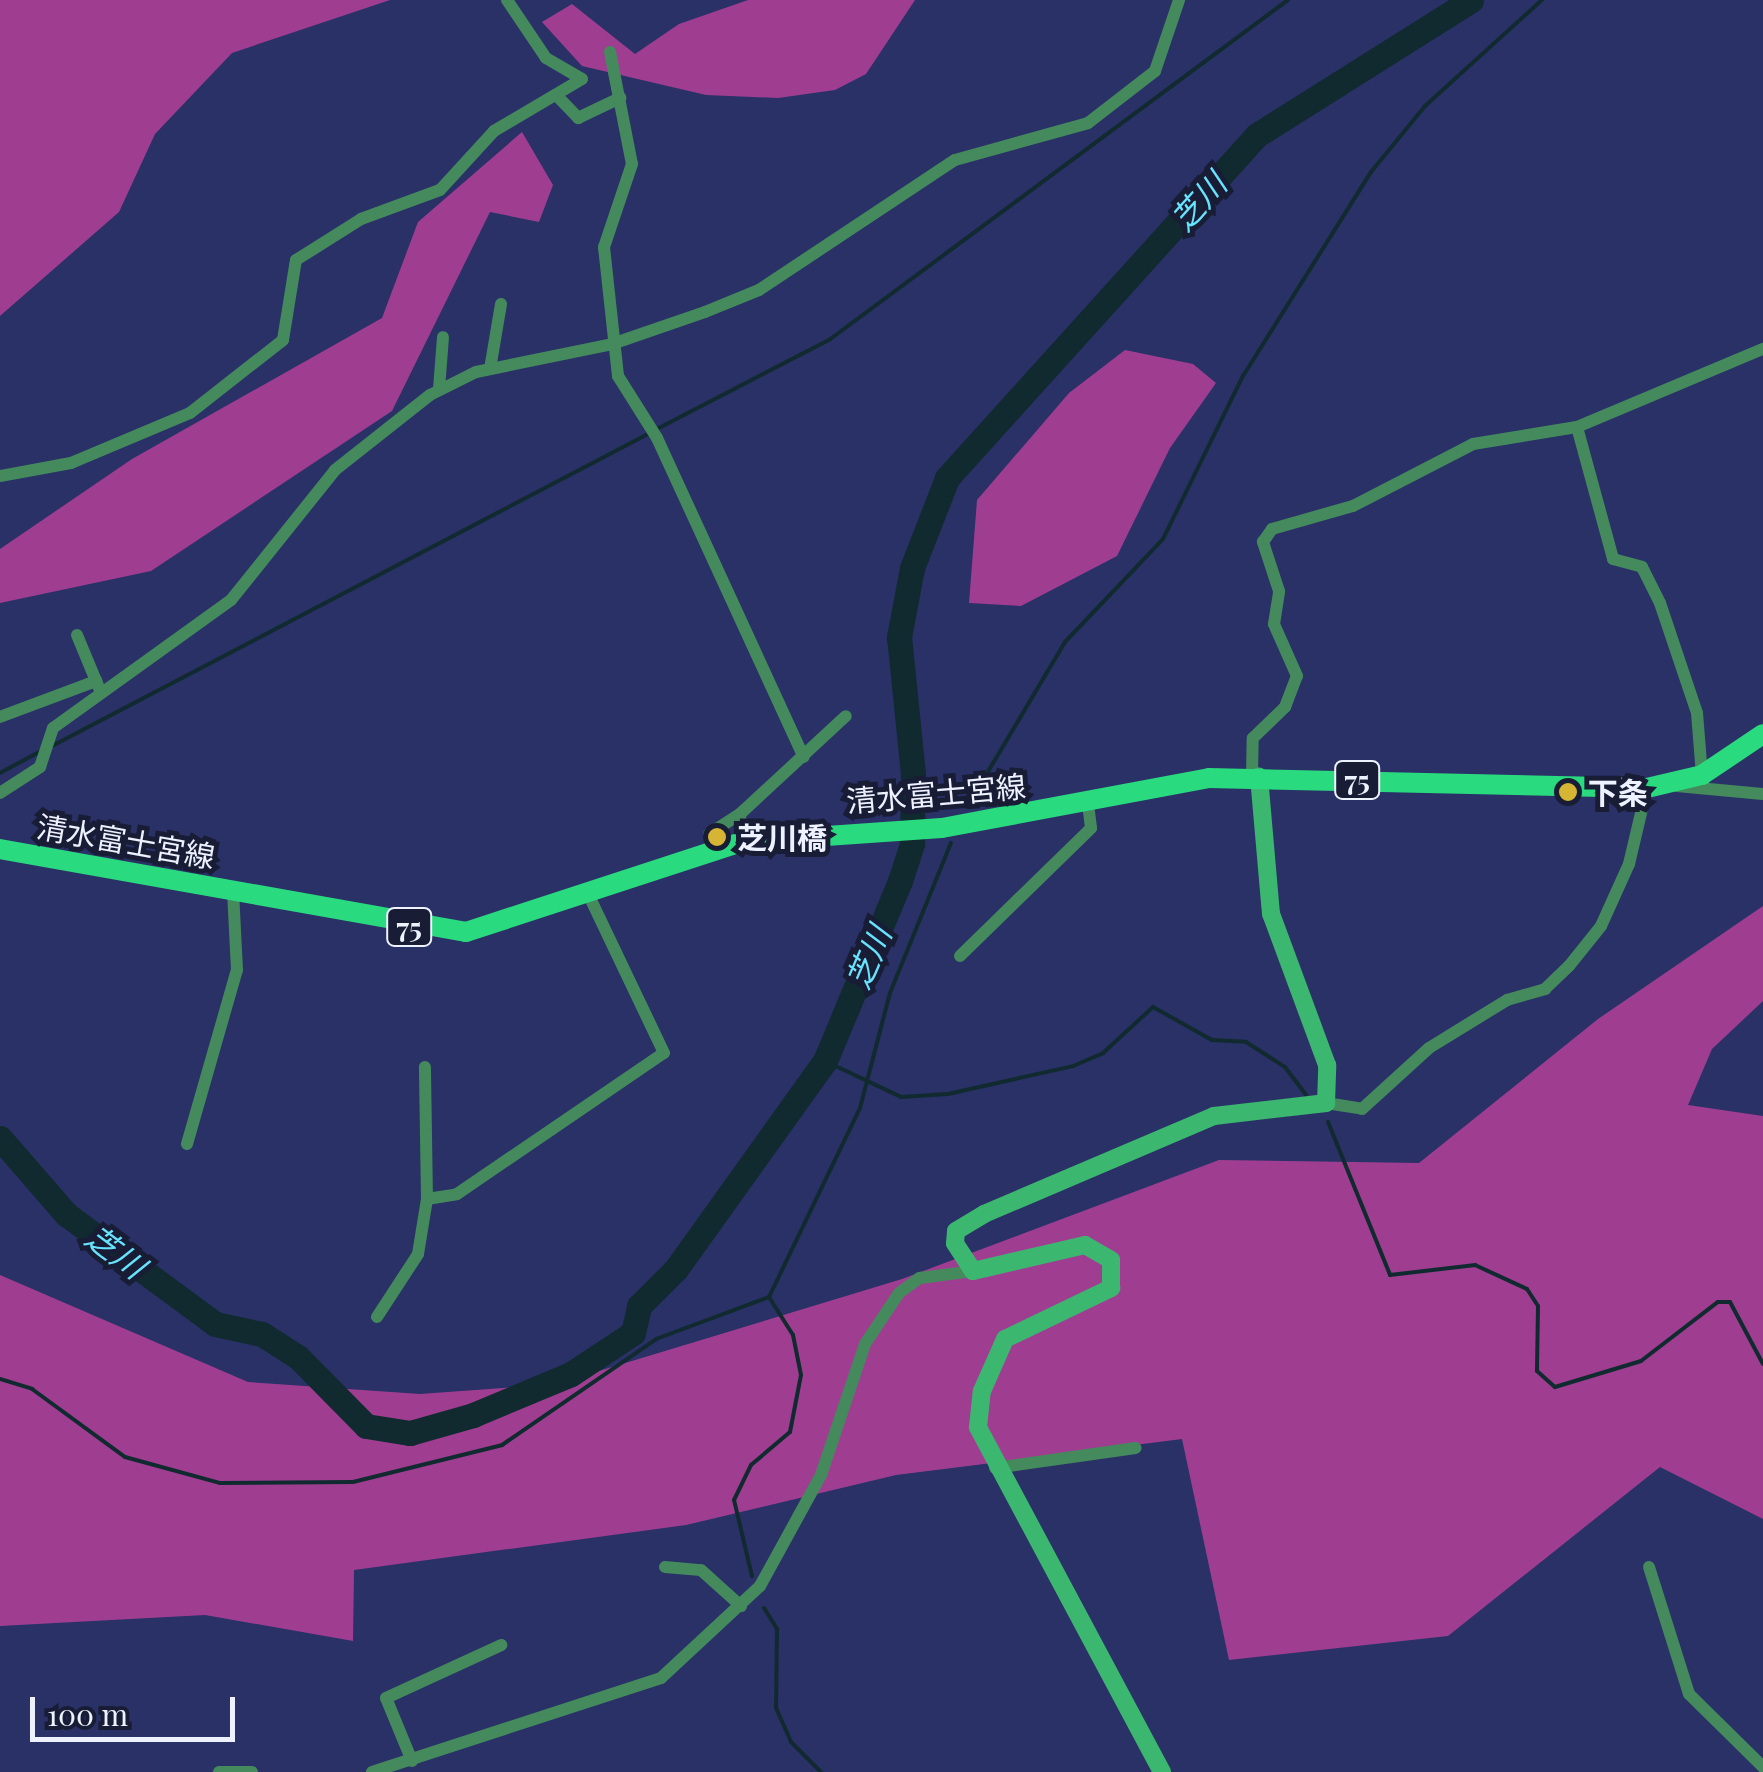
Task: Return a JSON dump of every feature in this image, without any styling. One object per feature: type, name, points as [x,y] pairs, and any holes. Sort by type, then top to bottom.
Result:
[{"type":"main road","name":"清水富士宮線","points":[[0,849],[466,932],[590,898],[741,842],[942,828],[1256,777],[1647,788],[1702,774],[1763,734]]},
{"type":"street","points":[[0,476],[72,463],[190,414],[283,340],[296,260],[361,219],[430,197],[494,131],[559,98],[582,79],[546,58],[507,0]]},
{"type":"street","points":[[0,793],[46,757],[47,739],[102,695],[192,636],[262,572],[335,470],[439,389],[490,369],[612,344],[758,290],[955,160],[1088,123],[1155,71],[1179,0]]},
{"type":"street","points":[[610,52],[632,164],[604,247],[618,376],[657,438],[804,757]]},
{"type":"street","points":[[559,98],[578,118],[620,98]]},
{"type":"street","points":[[490,369],[501,304]]},
{"type":"street","points":[[439,389],[442,338]]},
{"type":"street","points":[[1326,1102],[1327,1065],[1268,899],[1254,738],[1285,707],[1298,676],[1274,624],[1279,591],[1263,542],[1272,529],[1353,506],[1473,444],[1577,427],[1763,349]]},
{"type":"street","points":[[1577,427],[1613,559],[1642,567],[1660,604],[1697,713],[1702,774]]},
{"type":"street","points":[[77,635],[102,695]]},
{"type":"street","points":[[0,718],[96,682]]},
{"type":"street","points":[[709,834],[740,814],[846,716]]},
{"type":"street","points":[[1670,784],[1763,794]]},
{"type":"street","points":[[972,1271],[958,1257],[956,1231],[984,1214],[1214,1116],[1326,1102],[1362,1109],[1429,1048],[1508,1000],[1545,989],[1601,926],[1629,864],[1647,788]]},
{"type":"street","points":[[960,956],[1092,828],[1088,804]]},
{"type":"street","points":[[740,814],[741,842]]},
{"type":"street","points":[[187,1144],[236,970],[234,890]]},
{"type":"street","points":[[427,1199],[457,1194],[664,1052],[590,898]]},
{"type":"street","points":[[377,1317],[418,1254],[427,1199],[425,1067]]},
{"type":"street","points":[[372,1772],[412,1761],[582,1696],[638,1689],[740,1606],[820,1476],[882,1318],[920,1278],[972,1271],[1085,1245],[1111,1260],[1114,1276],[1095,1297],[1020,1328],[994,1357],[978,1427],[995,1468],[1162,1772]]},
{"type":"street","points":[[995,1468],[1136,1448]]},
{"type":"street","points":[[1649,1566],[1689,1694],[1763,1767]]},
{"type":"street","points":[[665,1567],[701,1570],[740,1606]]},
{"type":"street","points":[[412,1761],[386,1698],[502,1644]]},
{"type":"street","points":[[228,1771],[252,1772]]},
{"type":"shaded area","points":[[0,0],[390,0],[232,53],[155,134],[119,212],[0,316]]},
{"type":"shaded area","points":[[748,0],[915,0],[866,74],[835,90],[778,98],[706,95],[582,66],[542,22],[572,4],[635,54],[679,24]]},
{"type":"shaded area","points":[[522,132],[553,185],[539,222],[490,212],[392,411],[151,571],[0,603],[0,549],[132,459],[382,318],[418,222]]},
{"type":"shaded area","points":[[1125,350],[1193,364],[1216,383],[1170,448],[1117,556],[1021,606],[969,603],[977,500],[1069,393]]},
{"type":"shaded area","points":[[1763,906],[1763,1001],[1712,1049],[1688,1105],[1763,1116],[1763,1519],[1660,1467],[1448,1636],[1229,1660],[1182,1439],[896,1475],[686,1525],[354,1570],[353,1641],[205,1615],[0,1626],[0,1275],[248,1382],[420,1394],[556,1384],[902,1279],[1219,1160],[1419,1163],[1598,1019]]},
{"type":"waterway","points":[[657,429],[829,340],[1288,0]]},
{"type":"waterway","name":"芝川","points":[[0,1138],[66,1214],[215,1324],[262,1334],[298,1357],[366,1426],[410,1433],[473,1415],[571,1374],[633,1333],[639,1306],[676,1269],[825,1061],[900,881],[912,843],[913,774],[899,637],[912,568],[947,478],[1257,135],[1471,0]]},
{"type":"waterway","points":[[967,807],[1065,642],[1163,539],[1243,376],[1371,172],[1425,106],[1542,0]]},
{"type":"waterway","points":[[50,747],[648,434]]},
{"type":"waterway","points":[[0,773],[41,751]]},
{"type":"waterway","points":[[0,1379],[32,1389],[125,1457],[220,1483],[353,1482],[502,1445],[656,1339],[769,1297],[860,1108],[890,993],[951,843]]},
{"type":"waterway","points":[[825,1061],[901,1097],[948,1094],[1073,1066],[1103,1053],[1153,1007],[1212,1040],[1246,1042],[1285,1067],[1306,1095]]},
{"type":"waterway","points":[[1328,1122],[1390,1275],[1475,1265],[1527,1289],[1538,1306],[1537,1371],[1555,1387],[1641,1361],[1718,1302],[1730,1302],[1763,1364]]},
{"type":"waterway","points":[[752,1576],[734,1500],[751,1465],[790,1432],[801,1375],[793,1335],[769,1297]]},
{"type":"waterway","points":[[764,1608],[777,1629],[776,1708],[791,1742],[821,1772]]},
{"type":"place","name":"下条","points":[[1568,792]]},
{"type":"place","name":"芝川橋","points":[[717,837]]}]
